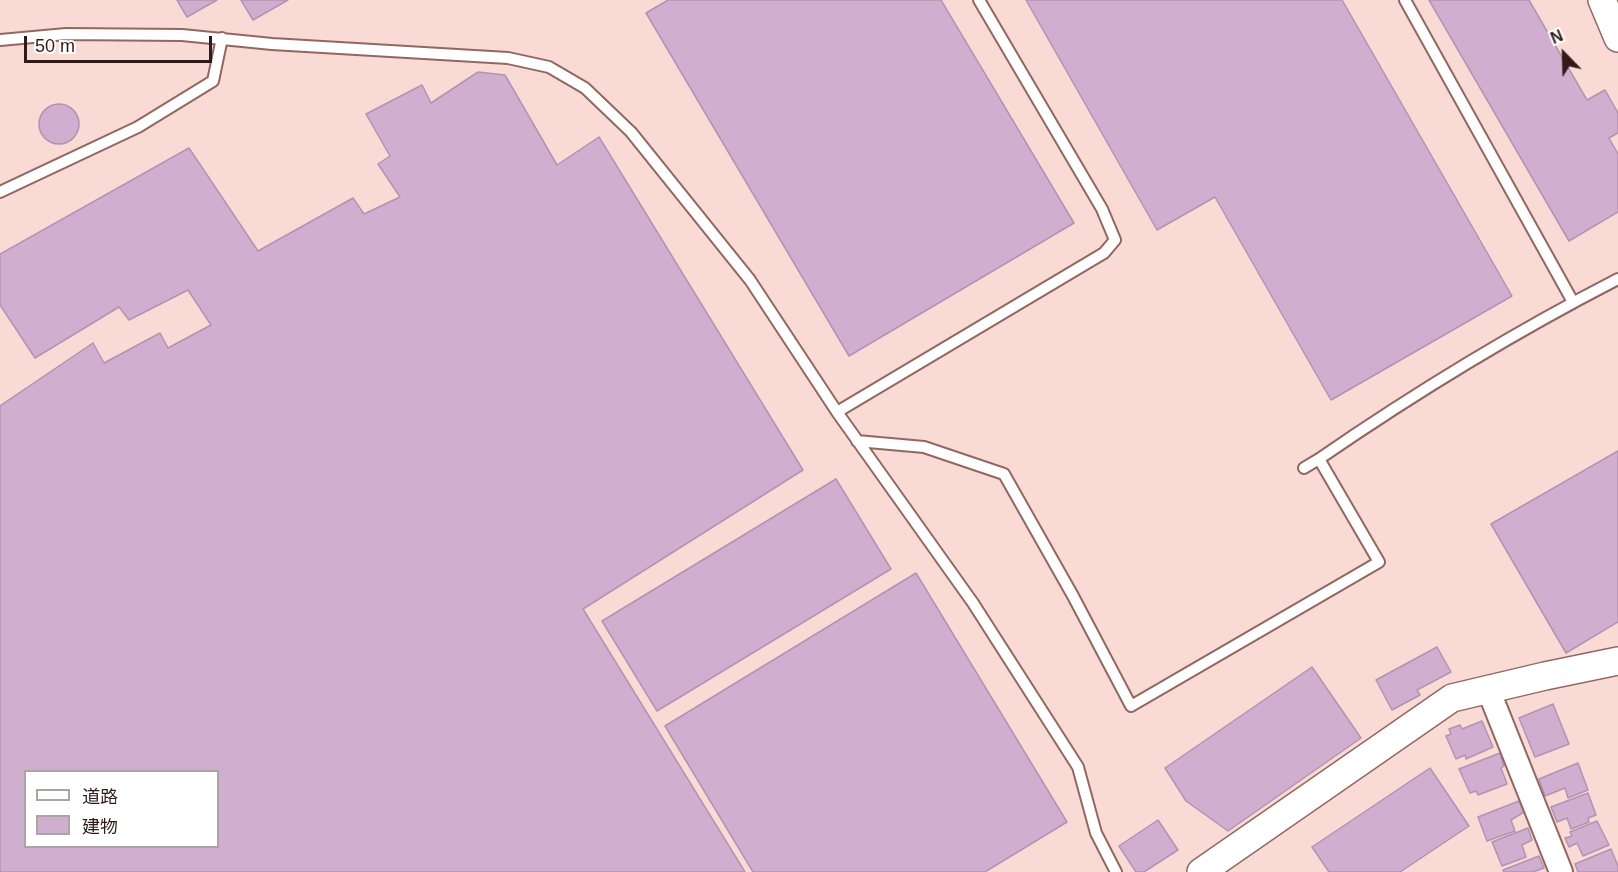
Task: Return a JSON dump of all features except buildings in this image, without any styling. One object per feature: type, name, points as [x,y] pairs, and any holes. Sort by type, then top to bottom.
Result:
[{"type":"street","points":[[1602,0],[1618,38]]},
{"type":"street","points":[[1201,872],[1452,698],[1618,661]]},
{"type":"street","points":[[1488,689],[1561,872]]},
{"type":"lane","points":[[837,412],[1104,253],[1115,240],[1102,209],[979,0]]},
{"type":"lane","points":[[1404,0],[1573,302]]},
{"type":"lane","points":[[0,40],[66,34],[182,35],[272,44],[508,58],[549,67],[585,88],[632,132],[750,280],[837,412],[973,603],[1078,767],[1096,833],[1116,872]]},
{"type":"lane","points":[[0,192],[138,127],[213,81],[222,39]]},
{"type":"lane","points":[[1304,468],[1390,410],[1573,302],[1618,279]]},
{"type":"lane","points":[[858,441],[924,447],[1004,474],[1073,596],[1131,706],[1379,562],[1319,459]]}]
